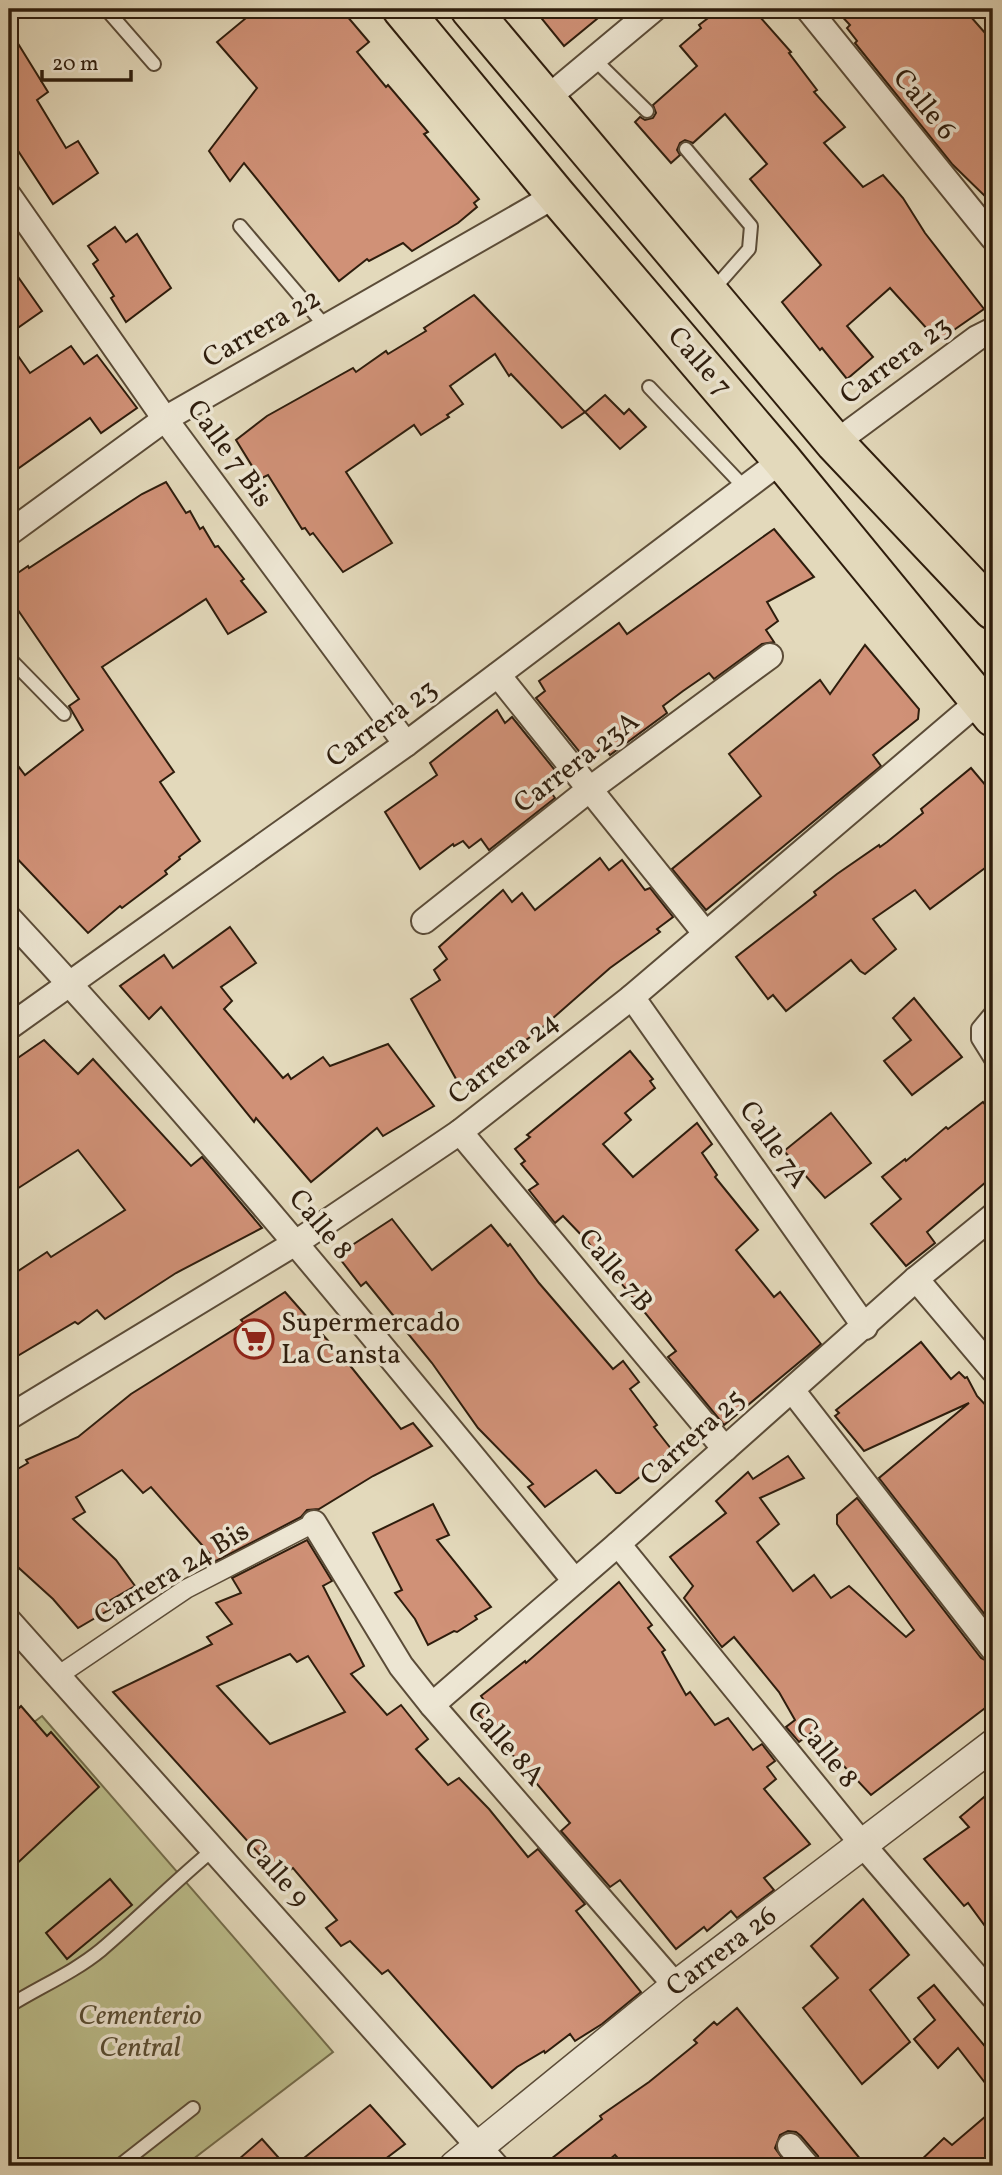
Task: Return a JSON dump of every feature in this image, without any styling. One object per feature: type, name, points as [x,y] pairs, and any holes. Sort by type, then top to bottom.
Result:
[{"type":"main road","name":"Calle 7","points":[[402,9],[556,195],[989,703]]},
{"type":"main road","name":"Calle 7","points":[[470,9],[835,443],[993,610]]},
{"type":"street","points":[[545,100],[654,9]]},
{"type":"street","name":"Calle 6","points":[[808,9],[993,238]]},
{"type":"street","name":"Carrera 22","points":[[9,533],[165,419],[556,195]]},
{"type":"street","name":"Calle 7 Bis","points":[[9,196],[165,419],[406,744]]},
{"type":"street","name":"Carrera 23","points":[[835,443],[977,338],[993,330]]},
{"type":"street","name":"Carrera 23","points":[[9,1027],[406,744],[782,460]]},
{"type":"street","name":"Carrera 23A","points":[[424,921],[590,789],[770,656]]},
{"type":"street","points":[[498,676],[705,933]]},
{"type":"street","name":"Carrera 24","points":[[9,1417],[297,1242],[460,1132],[632,997],[705,933],[989,703]]},
{"type":"street","name":"Calle 8","points":[[9,918],[297,1242],[575,1581]]},
{"type":"street","name":"Calle 7A","points":[[632,997],[865,1327]]},
{"type":"street","name":"Calle 7B","points":[[460,1132],[725,1449]]},
{"type":"street","name":"Carrera 25","points":[[432,1705],[865,1327],[916,1279],[993,1216]]},
{"type":"street","points":[[916,1279],[993,1370]]},
{"type":"street","points":[[792,1390],[993,1649]]},
{"type":"street","name":"Carrera 24 Bis","points":[[59,1675],[186,1589],[314,1523]]},
{"type":"street","name":"Calle 8A","points":[[314,1523],[401,1666],[676,1986]]},
{"type":"street","name":"Calle 8","points":[[618,1544],[863,1845],[993,1996]]},
{"type":"street","name":"Calle 9","points":[[9,1621],[488,2157]]},
{"type":"street","name":"Carrera 26","points":[[455,2166],[488,2157],[676,1986],[993,1745]]},
{"type":"street","points":[[790,2146],[807,2166]]},
{"type":"lane","points":[[106,9],[154,64]]},
{"type":"lane","points":[[594,59],[647,111]]},
{"type":"lane","points":[[686,149],[751,226],[748,249],[709,294]]},
{"type":"lane","points":[[240,226],[326,327]]},
{"type":"lane","points":[[649,387],[746,488]]},
{"type":"lane","points":[[9,658],[64,714]]},
{"type":"lane","points":[[993,1010],[978,1028],[978,1039],[993,1063]]},
{"type":"lane","points":[[9,2006],[35,1989],[71,1972],[101,1950],[177,1879],[214,1849]]},
{"type":"lane","points":[[119,2166],[193,2108]]},
{"type":"green space","name":"Cementerio Central","points":[[42,1716],[333,2052],[184,2166],[9,2166],[9,1741]]},
{"type":"building","points":[[257,9],[341,9],[369,42],[357,52],[428,132],[424,134],[479,199],[474,203],[477,207],[458,223],[412,251],[403,243],[369,261],[367,259],[339,281],[244,163],[230,181],[209,151],[257,88],[217,42]]},
{"type":"building","points":[[555,9],[609,9],[564,46],[542,19]]},
{"type":"building","points":[[720,9],[753,9],[791,52],[789,53],[817,90],[814,92],[845,127],[824,143],[863,187],[883,175],[903,198],[925,233],[984,309],[938,341],[890,288],[847,326],[873,357],[847,379],[822,348],[820,350],[782,302],[821,265],[750,179],[767,164],[725,114],[693,143],[685,140],[680,143],[677,150],[680,155],[671,163],[635,122],[640,117],[645,120],[653,118],[656,113],[653,105],[697,66],[680,46],[701,28],[699,25]]},
{"type":"building","points":[[835,9],[964,9],[993,42],[993,204],[952,164],[855,43],[857,41],[847,28],[850,25]]},
{"type":"building","points":[[9,29],[48,92],[37,100],[66,148],[78,141],[98,173],[53,204],[9,137]]},
{"type":"building","points":[[115,227],[126,242],[137,234],[171,288],[126,322],[111,298],[114,296],[93,264],[98,260],[88,246]]},
{"type":"building","points":[[9,264],[42,311],[9,334]]},
{"type":"building","points":[[474,295],[585,412],[562,428],[511,374],[509,376],[495,354],[450,386],[463,404],[447,415],[449,417],[421,435],[414,425],[346,472],[392,543],[343,572],[313,533],[310,535],[305,528],[302,529],[268,475],[260,479],[236,440],[267,416],[353,368],[356,372],[386,351],[388,354],[426,331],[424,328]]},
{"type":"building","points":[[9,343],[30,373],[71,346],[84,364],[97,355],[137,408],[101,433],[90,418],[9,475]]},
{"type":"building","points":[[605,395],[624,414],[629,409],[646,427],[620,449],[585,412]]},
{"type":"building","points":[[166,482],[186,513],[190,511],[200,529],[203,527],[215,547],[218,546],[244,579],[241,581],[266,612],[228,634],[206,599],[102,667],[174,772],[160,782],[200,841],[165,871],[167,874],[122,908],[120,906],[88,933],[9,850],[9,754],[25,775],[83,730],[69,706],[79,699],[9,597],[9,579],[142,494]]},
{"type":"building","points":[[774,529],[814,577],[767,602],[778,621],[766,630],[774,642],[762,644],[714,679],[709,673],[663,706],[667,713],[610,755],[604,747],[591,756],[588,751],[582,755],[536,698],[545,691],[539,681],[619,623],[627,634]]},
{"type":"building","points":[[865,645],[919,709],[918,719],[873,755],[881,766],[706,910],[672,869],[761,796],[729,754],[820,680],[830,694]]},
{"type":"building","points":[[497,710],[505,723],[512,717],[558,774],[545,784],[555,798],[489,850],[481,839],[469,848],[463,841],[454,846],[453,844],[420,869],[385,812],[437,775],[430,763]]},
{"type":"building","points":[[971,768],[993,794],[993,862],[930,909],[915,890],[873,919],[896,949],[865,974],[851,960],[786,1011],[773,995],[768,999],[736,957],[816,895],[814,892],[837,874],[887,842],[923,813],[921,809]]},
{"type":"building","points":[[600,858],[609,870],[622,860],[645,890],[650,888],[673,917],[657,929],[660,932],[610,968],[536,1033],[460,1086],[411,999],[440,980],[434,970],[447,959],[439,947],[503,890],[512,902],[522,893],[535,910]]},
{"type":"building","points":[[230,927],[256,963],[221,987],[232,1001],[224,1009],[283,1078],[288,1074],[291,1079],[323,1057],[330,1066],[388,1044],[434,1106],[383,1136],[377,1128],[311,1182],[256,1118],[254,1122],[161,1007],[149,1019],[120,986],[164,955],[173,968]]},
{"type":"building","points":[[914,998],[962,1057],[912,1095],[884,1061],[911,1040],[893,1018]]},
{"type":"building","points":[[44,1040],[78,1074],[93,1059],[191,1166],[202,1157],[262,1228],[176,1273],[105,1319],[97,1310],[78,1324],[75,1322],[9,1361],[9,1277],[47,1252],[51,1257],[125,1210],[78,1150],[9,1194],[9,1064]]},
{"type":"building","points":[[630,1051],[653,1079],[650,1081],[655,1088],[625,1113],[631,1120],[603,1144],[633,1177],[697,1123],[712,1144],[702,1153],[717,1175],[715,1177],[758,1230],[736,1250],[774,1297],[780,1292],[821,1344],[724,1425],[668,1357],[676,1351],[587,1241],[563,1216],[555,1223],[529,1190],[538,1184],[521,1164],[525,1161],[515,1149],[530,1137],[527,1135]]},
{"type":"building","points":[[983,1102],[993,1115],[993,1176],[927,1232],[935,1243],[906,1266],[871,1224],[901,1199],[882,1177]]},
{"type":"building","points":[[831,1113],[871,1163],[825,1198],[784,1151]]},
{"type":"building","points":[[392,1219],[432,1270],[491,1225],[508,1246],[510,1244],[539,1283],[613,1369],[623,1361],[639,1382],[630,1389],[672,1450],[620,1493],[616,1493],[596,1470],[545,1507],[528,1487],[533,1484],[478,1428],[432,1363],[366,1282],[361,1286],[337,1255]]},
{"type":"building","points":[[285,1292],[401,1429],[413,1423],[432,1446],[373,1476],[319,1509],[307,1510],[301,1517],[216,1561],[151,1487],[143,1493],[122,1470],[76,1497],[85,1512],[73,1519],[116,1560],[135,1586],[109,1601],[114,1607],[78,1628],[53,1599],[9,1559],[9,1474],[28,1463],[26,1460],[78,1437],[131,1394],[244,1323],[241,1320]]},
{"type":"building","points":[[921,1342],[951,1379],[959,1372],[967,1377],[977,1396],[993,1413],[993,1625],[879,1478],[969,1403],[864,1451],[835,1416],[839,1413],[836,1410]]},
{"type":"building","points":[[788,1456],[804,1478],[760,1498],[779,1524],[757,1542],[793,1591],[814,1575],[831,1598],[849,1586],[906,1637],[914,1630],[837,1524],[837,1515],[857,1498],[981,1658],[993,1664],[993,1702],[871,1795],[812,1732],[799,1742],[786,1727],[795,1720],[779,1692],[734,1637],[722,1647],[684,1598],[693,1586],[670,1557],[726,1513],[716,1501],[748,1472],[753,1479]]},
{"type":"building","points":[[433,1504],[449,1535],[437,1540],[491,1607],[475,1616],[477,1619],[457,1632],[454,1631],[428,1645],[415,1619],[395,1593],[402,1590],[373,1533]]},
{"type":"building","points":[[307,1540],[332,1581],[323,1586],[364,1666],[351,1674],[387,1715],[401,1705],[428,1739],[416,1749],[448,1785],[459,1778],[489,1809],[528,1857],[538,1849],[585,1904],[576,1911],[641,1992],[602,2024],[575,2041],[570,2034],[545,2053],[544,2051],[517,2067],[492,2088],[388,1970],[382,1974],[350,1941],[341,1946],[326,1928],[337,1920],[293,1868],[280,1877],[113,1692],[212,1644],[207,1637],[232,1624],[216,1603],[241,1593],[232,1578]],"holes":[[[290,1654],[297,1662],[308,1656],[345,1712],[270,1744],[217,1686]]]},
{"type":"building","points":[[619,1582],[652,1625],[648,1628],[665,1650],[662,1652],[686,1695],[690,1692],[715,1725],[728,1718],[753,1750],[762,1744],[775,1761],[767,1767],[776,1779],[764,1789],[810,1844],[764,1878],[774,1890],[737,1918],[731,1911],[707,1931],[704,1927],[676,1949],[620,1880],[610,1887],[561,1831],[570,1823],[478,1714],[488,1706],[481,1696],[525,1661],[526,1663]]},
{"type":"building","points":[[21,1706],[47,1736],[51,1732],[99,1787],[9,1871],[9,1718]]},
{"type":"building","points":[[984,1797],[993,1809],[993,1937],[968,1903],[964,1906],[924,1859],[969,1827],[960,1817]]},
{"type":"building","points":[[110,1879],[132,1905],[67,1959],[46,1933]]},
{"type":"building","points":[[863,1899],[909,1955],[870,1990],[910,2042],[862,2084],[803,2008],[838,1978],[811,1946]]},
{"type":"building","points":[[934,1985],[993,2056],[993,2093],[958,2048],[938,2068],[914,2039],[935,2020],[918,1998]]},
{"type":"building","points":[[737,2008],[866,2166],[821,2166],[818,2156],[801,2136],[788,2131],[780,2135],[775,2148],[788,2166],[625,2166],[615,2155],[602,2166],[542,2166],[602,2119],[600,2116],[649,2082],[697,2043],[694,2040],[714,2022],[717,2025]]},
{"type":"building","points":[[370,2105],[405,2144],[376,2166],[294,2166]]},
{"type":"building","points":[[993,2110],[993,2166],[915,2166],[944,2138],[952,2145]]},
{"type":"building","points":[[262,2139],[286,2166],[231,2166]]},
{"type":"place","name":"Supermercado La Cansta","points":[[254,1339]]}]
